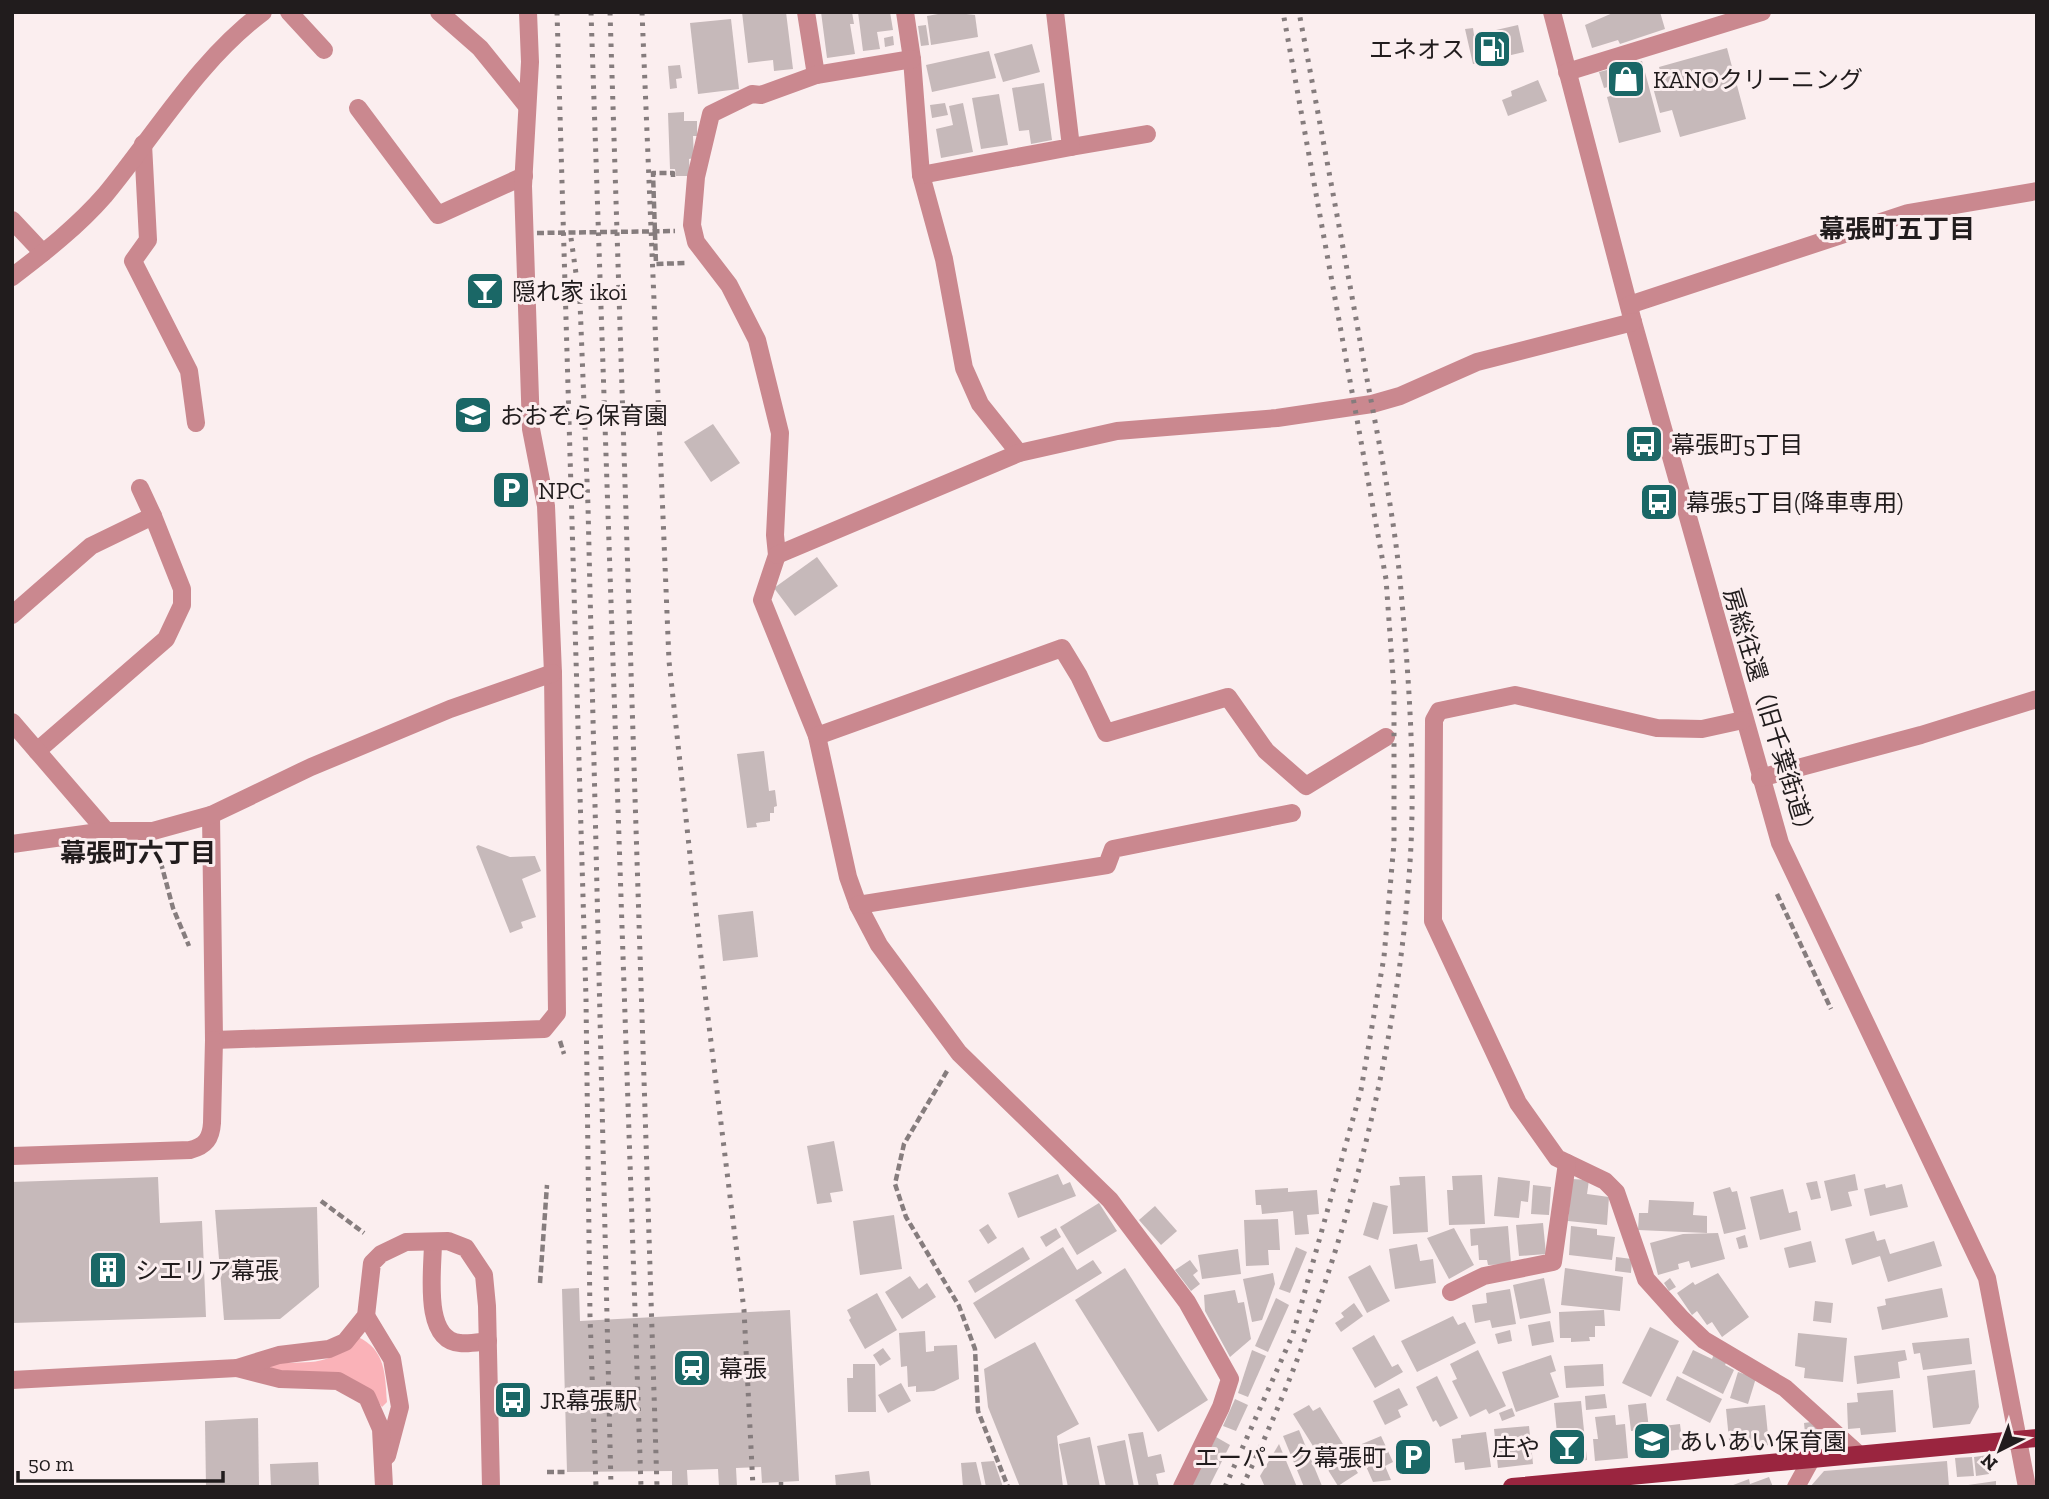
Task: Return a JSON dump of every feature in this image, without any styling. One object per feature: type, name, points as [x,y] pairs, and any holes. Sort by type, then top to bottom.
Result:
[{"type":"main road","points":[[1512,1487],[2028,1439]]},
{"type":"street","points":[[12,277],[43,253],[104,195],[186,88],[239,31],[263,12]]},
{"type":"street","points":[[289,12],[324,50]]},
{"type":"street","points":[[439,12],[480,48],[527,106]]},
{"type":"street","points":[[214,1040],[544,1030],[553,1022],[557,1013],[553,673],[546,506],[531,429],[524,177],[530,62],[528,12]]},
{"type":"street","points":[[806,12],[816,75]]},
{"type":"street","points":[[905,12],[912,59],[921,175],[944,259],[964,368],[980,404],[1018,453]]},
{"type":"street","points":[[1055,12],[1071,147]]},
{"type":"street","name":"房総往還（旧千葉街道）","points":[[1552,12],[1631,314],[1743,720],[1780,843],[1987,1278],[2028,1439],[2027,1487]]},
{"type":"street","points":[[1567,72],[1762,12]]},
{"type":"street","points":[[912,59],[816,75],[761,95],[752,94],[711,114],[696,177],[692,225],[696,242],[729,285],[757,340],[780,433],[775,535],[777,555],[762,600],[817,736],[848,877],[858,905],[879,945],[959,1053],[1110,1200],[1187,1302],[1216,1349],[1230,1379],[1221,1407],[1182,1487]]},
{"type":"street","points":[[358,108],[438,215],[524,177]]},
{"type":"street","points":[[921,175],[1147,134]]},
{"type":"street","points":[[143,144],[148,240],[134,261],[189,371],[196,423]]},
{"type":"street","points":[[777,555],[1018,453],[1117,431],[1276,418],[1372,404],[1401,396],[1477,362],[1631,314],[1908,213],[2037,191]]},
{"type":"street","points":[[12,220],[43,253]]},
{"type":"street","points":[[37,751],[166,639],[182,605],[181,589],[140,488]]},
{"type":"street","points":[[12,615],[91,546],[153,516]]},
{"type":"street","points":[[817,736],[1062,648],[1079,676],[1106,733],[1228,697],[1266,751],[1306,786],[1386,737]]},
{"type":"street","points":[[12,844],[106,831],[153,831],[211,815],[311,767],[450,709],[553,673]]},
{"type":"street","points":[[1743,720],[1702,729],[1657,728],[1515,695],[1439,711],[1434,720],[1433,921],[1518,1103],[1557,1158],[1605,1181],[1616,1192],[1646,1279],[1704,1340],[1785,1388],[1857,1453]]},
{"type":"street","points":[[1760,778],[1920,735],[2037,699]]},
{"type":"street","points":[[12,722],[106,831]]},
{"type":"street","points":[[858,905],[1107,865],[1113,849],[1292,813]]},
{"type":"street","points":[[12,1156],[190,1150],[202,1145],[211,1135],[214,1040],[211,815]]},
{"type":"street","points":[[1451,1292],[1484,1276],[1553,1262],[1567,1163]]},
{"type":"street","points":[[12,1380],[237,1368],[279,1354],[330,1349],[345,1342],[366,1316],[372,1263],[380,1254],[406,1242],[448,1241],[466,1248],[477,1260],[484,1275],[491,1487]]},
{"type":"street","points":[[433,1242],[433,1317],[437,1329],[459,1343],[488,1341]]},
{"type":"street","points":[[366,1316],[392,1359],[400,1407],[383,1478]]},
{"type":"street","points":[[237,1368],[279,1379],[338,1381],[352,1386],[367,1397],[381,1429],[383,1478]]},
{"type":"street","points":[[1796,1487],[1812,1458]]},
{"type":"path","points":[[537,233],[675,231]]},
{"type":"path","points":[[153,831],[184,939],[213,975]]},
{"type":"path","points":[[959,1053],[904,1144],[895,1184],[906,1217],[959,1306],[975,1349],[978,1411],[1008,1487]]},
{"type":"path","points":[[540,1283],[547,1185]]},
{"type":"path","points":[[321,1201],[365,1233]]},
{"type":"path","points":[[547,1472],[567,1472]]},
{"type":"shaded area","points":[[358,1337],[374,1349],[382,1364],[387,1402],[382,1407],[371,1393],[347,1377],[320,1372],[274,1372],[270,1366],[276,1363],[311,1362],[330,1358]]},
{"type":"building","points":[[742,12],[786,12],[793,69],[774,71],[773,60],[748,63]]},
{"type":"building","points":[[821,12],[852,12],[854,24],[850,24],[855,54],[827,58]]},
{"type":"building","points":[[858,12],[890,12],[893,30],[877,32],[880,49],[863,51]]},
{"type":"building","points":[[949,12],[975,15],[978,37],[931,45],[927,16]]},
{"type":"building","points":[[1615,12],[1660,12],[1665,29],[1620,44],[1618,40],[1592,48],[1585,25]]},
{"type":"building","points":[[731,19],[739,89],[698,94],[690,23]]},
{"type":"building","points":[[926,25],[929,45],[921,46],[918,26]]},
{"type":"building","points":[[1518,25],[1524,52],[1473,64],[1465,29],[1473,28],[1474,35]]},
{"type":"building","points":[[893,36],[894,45],[885,47],[884,38]]},
{"type":"building","points":[[1032,44],[1040,72],[1003,82],[994,54]]},
{"type":"building","points":[[1727,48],[1746,119],[1680,137],[1672,110],[1660,113],[1652,84],[1663,81],[1659,67]]},
{"type":"building","points":[[989,51],[996,78],[932,92],[926,65]]},
{"type":"building","points":[[1642,61],[1661,132],[1619,143],[1607,97],[1614,95],[1612,86],[1604,88],[1599,72]]},
{"type":"building","points":[[680,65],[682,78],[676,79],[677,88],[670,89],[668,66]]},
{"type":"building","points":[[1538,80],[1547,101],[1508,116],[1502,100],[1512,96],[1511,91]]},
{"type":"building","points":[[1044,83],[1052,140],[1031,144],[1029,130],[1019,131],[1012,88]]},
{"type":"building","points":[[999,94],[1008,145],[981,149],[972,98]]},
{"type":"building","points":[[945,103],[948,115],[932,118],[930,105]]},
{"type":"building","points":[[963,103],[973,152],[941,158],[936,129],[953,125],[949,106]]},
{"type":"building","points":[[684,112],[684,121],[697,121],[697,136],[693,136],[694,158],[689,159],[690,176],[676,176],[675,169],[670,169],[668,113]]},
{"type":"building","points":[[713,424],[740,463],[711,482],[684,442]]},
{"type":"building","points":[[817,557],[838,586],[795,616],[774,588]]},
{"type":"building","points":[[764,751],[769,791],[775,790],[777,806],[774,807],[774,813],[770,813],[770,821],[756,823],[757,827],[747,828],[737,754]]},
{"type":"building","points":[[478,845],[510,857],[535,856],[541,871],[522,879],[536,917],[521,922],[523,928],[510,933],[476,847]]},
{"type":"building","points":[[753,911],[758,957],[723,961],[718,915]]},
{"type":"building","points":[[834,1141],[843,1191],[830,1193],[832,1202],[817,1204],[807,1146]]},
{"type":"building","points":[[1058,1174],[1063,1185],[1070,1182],[1076,1196],[1018,1218],[1008,1193]]},
{"type":"building","points":[[1855,1174],[1858,1190],[1848,1192],[1852,1206],[1831,1211],[1824,1181]]},
{"type":"building","points":[[1482,1175],[1485,1224],[1449,1225],[1447,1190],[1453,1190],[1452,1176]]},
{"type":"building","points":[[1425,1176],[1428,1232],[1393,1234],[1390,1186],[1400,1185],[1399,1177]]},
{"type":"building","name":"シエリア幕張","points":[[158,1177],[160,1223],[202,1221],[206,1317],[12,1323],[12,1182]]},
{"type":"building","points":[[1498,1177],[1530,1181],[1528,1202],[1521,1201],[1519,1218],[1494,1216]]},
{"type":"building","points":[[1572,1179],[1589,1180],[1587,1194],[1609,1197],[1607,1225],[1568,1221]]},
{"type":"building","points":[[1817,1181],[1821,1198],[1811,1200],[1806,1183]]},
{"type":"building","points":[[1885,1184],[1886,1188],[1902,1184],[1908,1207],[1870,1216],[1864,1189]]},
{"type":"building","points":[[1533,1185],[1551,1187],[1549,1215],[1531,1214]]},
{"type":"building","points":[[1730,1187],[1732,1192],[1737,1191],[1746,1229],[1724,1234],[1713,1192]]},
{"type":"building","points":[[1288,1188],[1288,1192],[1317,1190],[1319,1214],[1307,1215],[1309,1234],[1295,1235],[1293,1211],[1262,1214],[1261,1205],[1256,1205],[1255,1190]]},
{"type":"building","points":[[1783,1189],[1789,1213],[1797,1211],[1801,1230],[1760,1240],[1750,1197]]},
{"type":"building","points":[[1649,1200],[1694,1202],[1693,1215],[1707,1216],[1707,1233],[1638,1230],[1639,1213],[1648,1213]]},
{"type":"building","points":[[1373,1202],[1388,1206],[1378,1240],[1363,1235]]},
{"type":"building","points":[[1099,1203],[1117,1231],[1077,1255],[1060,1227]]},
{"type":"building","points":[[1155,1206],[1177,1231],[1161,1245],[1139,1220]]},
{"type":"building","points":[[317,1207],[319,1287],[280,1319],[224,1320],[215,1210]]},
{"type":"building","points":[[894,1215],[902,1269],[860,1275],[853,1221]]},
{"type":"building","points":[[1278,1219],[1280,1250],[1268,1250],[1269,1265],[1246,1266],[1244,1220]]},
{"type":"building","points":[[1543,1223],[1546,1254],[1519,1256],[1516,1225]]},
{"type":"building","points":[[988,1224],[997,1238],[988,1244],[979,1230]]},
{"type":"building","points":[[1508,1226],[1511,1264],[1488,1265],[1487,1260],[1479,1260],[1478,1245],[1471,1246],[1470,1229]]},
{"type":"building","points":[[1571,1226],[1597,1229],[1597,1235],[1615,1237],[1612,1260],[1569,1255]]},
{"type":"building","points":[[1056,1228],[1061,1237],[1046,1247],[1040,1237]]},
{"type":"building","points":[[1454,1228],[1474,1265],[1449,1279],[1427,1238]]},
{"type":"building","points":[[1874,1231],[1877,1241],[1885,1239],[1890,1254],[1934,1241],[1942,1266],[1888,1282],[1880,1256],[1852,1265],[1845,1239]]},
{"type":"building","points":[[1718,1233],[1725,1259],[1691,1268],[1689,1261],[1678,1264],[1679,1269],[1658,1275],[1650,1243],[1683,1234]]},
{"type":"building","points":[[1745,1235],[1748,1247],[1739,1249],[1736,1238]]},
{"type":"building","points":[[1811,1241],[1816,1262],[1789,1268],[1784,1248]]},
{"type":"building","points":[[1417,1244],[1420,1261],[1433,1259],[1436,1283],[1395,1289],[1389,1249]]},
{"type":"building","points":[[1023,1247],[1030,1259],[975,1293],[968,1281]]},
{"type":"building","points":[[1063,1247],[1077,1270],[1093,1260],[1102,1273],[995,1339],[973,1303]]},
{"type":"building","points":[[1296,1247],[1307,1252],[1290,1293],[1279,1289]]},
{"type":"building","points":[[1238,1249],[1241,1274],[1202,1279],[1198,1255]]},
{"type":"building","points":[[1616,1257],[1632,1259],[1631,1273],[1615,1271]]},
{"type":"building","points":[[1190,1260],[1198,1271],[1193,1275],[1200,1284],[1191,1291],[1175,1270]]},
{"type":"building","points":[[1370,1265],[1390,1301],[1367,1313],[1348,1277]]},
{"type":"building","points":[[1125,1268],[1208,1400],[1158,1432],[1075,1300]]},
{"type":"building","points":[[1565,1268],[1623,1277],[1620,1311],[1561,1305]]},
{"type":"building","points":[[1273,1273],[1275,1284],[1262,1320],[1252,1322],[1243,1279]]},
{"type":"building","points":[[1718,1273],[1749,1317],[1722,1337],[1712,1322],[1707,1325],[1697,1311],[1692,1315],[1677,1293],[1693,1282],[1695,1285]]},
{"type":"building","points":[[910,1276],[919,1289],[927,1283],[936,1297],[902,1319],[885,1292]]},
{"type":"building","points":[[1544,1278],[1551,1313],[1520,1319],[1513,1285]]},
{"type":"building","points":[[1670,1278],[1676,1287],[1669,1291],[1664,1283]]},
{"type":"building","points":[[579,1288],[580,1321],[790,1310],[799,1481],[762,1483],[761,1467],[736,1468],[737,1487],[719,1487],[718,1469],[687,1470],[688,1487],[672,1487],[672,1471],[567,1472],[562,1289]]},
{"type":"building","points":[[1942,1288],[1948,1317],[1882,1330],[1877,1307],[1886,1305],[1885,1299]]},
{"type":"building","points":[[1510,1289],[1516,1324],[1492,1328],[1490,1320],[1475,1323],[1472,1305],[1487,1303],[1486,1293]]},
{"type":"building","points":[[1235,1290],[1238,1303],[1244,1302],[1251,1339],[1230,1357],[1205,1311],[1204,1295]]},
{"type":"building","points":[[877,1293],[897,1330],[865,1349],[849,1320],[851,1318],[847,1310]]},
{"type":"building","points":[[1276,1298],[1289,1305],[1268,1352],[1255,1346]]},
{"type":"building","points":[[1815,1301],[1833,1303],[1831,1323],[1813,1321]]},
{"type":"building","points":[[1354,1303],[1363,1316],[1341,1332],[1335,1323],[1344,1317],[1341,1313]]},
{"type":"building","points":[[1604,1310],[1605,1326],[1595,1326],[1595,1337],[1589,1337],[1590,1341],[1571,1342],[1571,1338],[1560,1338],[1559,1312]]},
{"type":"building","points":[[1453,1316],[1458,1325],[1465,1322],[1476,1343],[1417,1372],[1401,1341]]},
{"type":"building","points":[[1550,1321],[1554,1342],[1532,1346],[1528,1325]]},
{"type":"building","points":[[1650,1327],[1679,1341],[1651,1397],[1622,1383]]},
{"type":"building","points":[[1510,1330],[1512,1341],[1498,1344],[1495,1334]]},
{"type":"building","points":[[925,1331],[926,1352],[934,1351],[934,1346],[957,1345],[959,1379],[934,1391],[916,1392],[916,1386],[908,1387],[907,1366],[901,1367],[899,1333]]},
{"type":"building","points":[[1798,1333],[1847,1338],[1843,1382],[1804,1378],[1805,1368],[1795,1366]]},
{"type":"building","points":[[1374,1335],[1392,1367],[1398,1364],[1403,1372],[1375,1388],[1352,1348]]},
{"type":"building","points":[[1969,1338],[1972,1364],[1923,1370],[1920,1353],[1914,1354],[1912,1343]]},
{"type":"building","points":[[1035,1342],[1079,1424],[1057,1436],[1063,1487],[1020,1487],[988,1407],[984,1369]]},
{"type":"building","points":[[883,1348],[891,1359],[880,1366],[873,1355]]},
{"type":"building","points":[[1252,1350],[1266,1356],[1248,1397],[1238,1393]]},
{"type":"building","points":[[1478,1350],[1506,1406],[1489,1414],[1486,1409],[1470,1417],[1452,1381],[1457,1379],[1450,1364]]},
{"type":"building","points":[[1693,1350],[1712,1359],[1714,1354],[1727,1361],[1725,1365],[1734,1370],[1723,1394],[1682,1373]]},
{"type":"building","points":[[1905,1350],[1907,1360],[1898,1362],[1900,1378],[1857,1384],[1854,1356]]},
{"type":"building","points":[[1551,1355],[1556,1371],[1550,1373],[1559,1397],[1516,1412],[1502,1372]]},
{"type":"building","points":[[853,1364],[875,1364],[876,1412],[848,1412],[847,1378],[853,1378]]},
{"type":"building","points":[[1603,1364],[1604,1386],[1566,1388],[1564,1366]]},
{"type":"building","points":[[1975,1370],[1979,1407],[1970,1424],[1933,1428],[1927,1376]]},
{"type":"building","points":[[1738,1372],[1756,1378],[1748,1404],[1730,1398]]},
{"type":"building","points":[[1437,1376],[1458,1418],[1440,1427],[1436,1420],[1433,1422],[1416,1387]]},
{"type":"building","points":[[1677,1376],[1722,1399],[1710,1423],[1666,1400]]},
{"type":"building","points":[[901,1383],[911,1401],[888,1413],[878,1395]]},
{"type":"building","points":[[1399,1388],[1408,1405],[1398,1410],[1401,1417],[1385,1425],[1373,1401]]},
{"type":"building","points":[[1893,1390],[1896,1432],[1861,1435],[1860,1428],[1848,1429],[1847,1403],[1858,1402],[1857,1393]]},
{"type":"building","points":[[1605,1394],[1607,1408],[1586,1410],[1585,1396]]},
{"type":"building","points":[[1235,1399],[1248,1405],[1236,1431],[1223,1426]]},
{"type":"building","points":[[1581,1401],[1587,1460],[1560,1463],[1554,1403]]},
{"type":"building","points":[[1646,1403],[1649,1429],[1631,1431],[1628,1405]]},
{"type":"building","points":[[1309,1405],[1313,1411],[1320,1407],[1358,1473],[1338,1486],[1293,1414]]},
{"type":"building","points":[[1765,1405],[1769,1445],[1730,1450],[1726,1409]]},
{"type":"building","points":[[1512,1408],[1515,1416],[1502,1421],[1499,1413]]},
{"type":"building","points":[[1615,1415],[1616,1425],[1625,1424],[1628,1458],[1595,1461],[1593,1439],[1598,1439],[1595,1417]]},
{"type":"building","points":[[258,1418],[259,1487],[206,1487],[205,1421]]},
{"type":"building","points":[[1811,1422],[1830,1440],[1806,1443],[1804,1423]]},
{"type":"building","points":[[1680,1424],[1683,1449],[1668,1451],[1668,1455],[1640,1458],[1638,1436],[1655,1434],[1655,1427]]},
{"type":"building","points":[[1529,1426],[1533,1464],[1498,1468],[1494,1429]]},
{"type":"building","points":[[1299,1430],[1322,1486],[1304,1487],[1283,1436]]},
{"type":"building","points":[[1143,1432],[1148,1457],[1161,1454],[1165,1472],[1156,1474],[1159,1487],[1139,1487],[1128,1434]]},
{"type":"building","points":[[1486,1432],[1491,1467],[1465,1470],[1464,1462],[1455,1463],[1452,1439],[1461,1438],[1461,1435]]},
{"type":"building","points":[[1381,1436],[1393,1462],[1385,1466],[1391,1480],[1373,1482],[1357,1446]]},
{"type":"building","points":[[1090,1437],[1100,1487],[1068,1487],[1059,1444]]},
{"type":"building","points":[[1216,1437],[1230,1445],[1209,1487],[1191,1487]]},
{"type":"building","points":[[1125,1440],[1134,1487],[1106,1487],[1097,1446]]},
{"type":"building","points":[[1279,1444],[1297,1487],[1265,1487],[1260,1476]]},
{"type":"building","points":[[1988,1455],[1989,1474],[1976,1476],[1974,1457]]},
{"type":"building","points":[[1972,1457],[1974,1476],[1957,1477],[1955,1458]]},
{"type":"building","points":[[994,1461],[1003,1487],[986,1487],[981,1462]]},
{"type":"building","points":[[1947,1461],[1949,1487],[1810,1487],[1824,1471]]},
{"type":"building","points":[[318,1462],[319,1487],[271,1487],[270,1464]]},
{"type":"building","points":[[976,1462],[982,1487],[963,1487],[961,1463]]},
{"type":"building","points":[[869,1471],[871,1487],[836,1487],[835,1475]]},
{"type":"building","points":[[1769,1477],[1773,1487],[1728,1487],[1749,1479],[1750,1484]]},
{"type":"building","points":[[1996,1481],[1996,1487],[1968,1487],[1968,1485]]},
{"type":"railway","points":[[557,12],[586,999],[590,1316],[596,1487]]},
{"type":"railway","points":[[591,12],[641,1487]]},
{"type":"railway","points":[[610,12],[657,1487]]},
{"type":"railway","points":[[642,12],[669,661],[704,985],[744,1310],[753,1487]]},
{"type":"railway","points":[[1225,1487],[1293,1334],[1361,1090],[1384,957],[1394,843],[1394,690],[1386,579],[1283,12]]},
{"type":"railway","points":[[1242,1487],[1307,1335],[1358,1174],[1393,1009],[1411,845],[1410,713],[1397,553],[1299,12]]},
{"type":"railway","points":[[571,238],[580,302],[588,506],[611,1487]]},
{"type":"place","name":"エネオス","points":[[1492,49]]},
{"type":"place","name":"KANOクリーニング","points":[[1626,79]]},
{"type":"place","name":"隠れ家 ikoi","points":[[485,291]]},
{"type":"place","name":"おおぞら保育園","points":[[473,415]]},
{"type":"place","name":"幕張町5丁目","points":[[1644,444]]},
{"type":"place","name":"NPC","points":[[511,490]]},
{"type":"place","name":"幕張5丁目(降車専用)","points":[[1659,502]]},
{"type":"place","name":"シエリア幕張","points":[[108,1270]]},
{"type":"place","name":"幕張","points":[[692,1368]]},
{"type":"place","name":"JR幕張駅","points":[[513,1400]]},
{"type":"place","name":"あいあい保育園","points":[[1652,1441]]},
{"type":"place","name":"庄や","points":[[1567,1447]]},
{"type":"place","name":"エーパーク幕張町","points":[[1413,1457]]},
{"type":"district","name":"幕張町五丁目","points":[[1897,229]]},
{"type":"district","name":"幕張町六丁目","points":[[138,853]]}]
